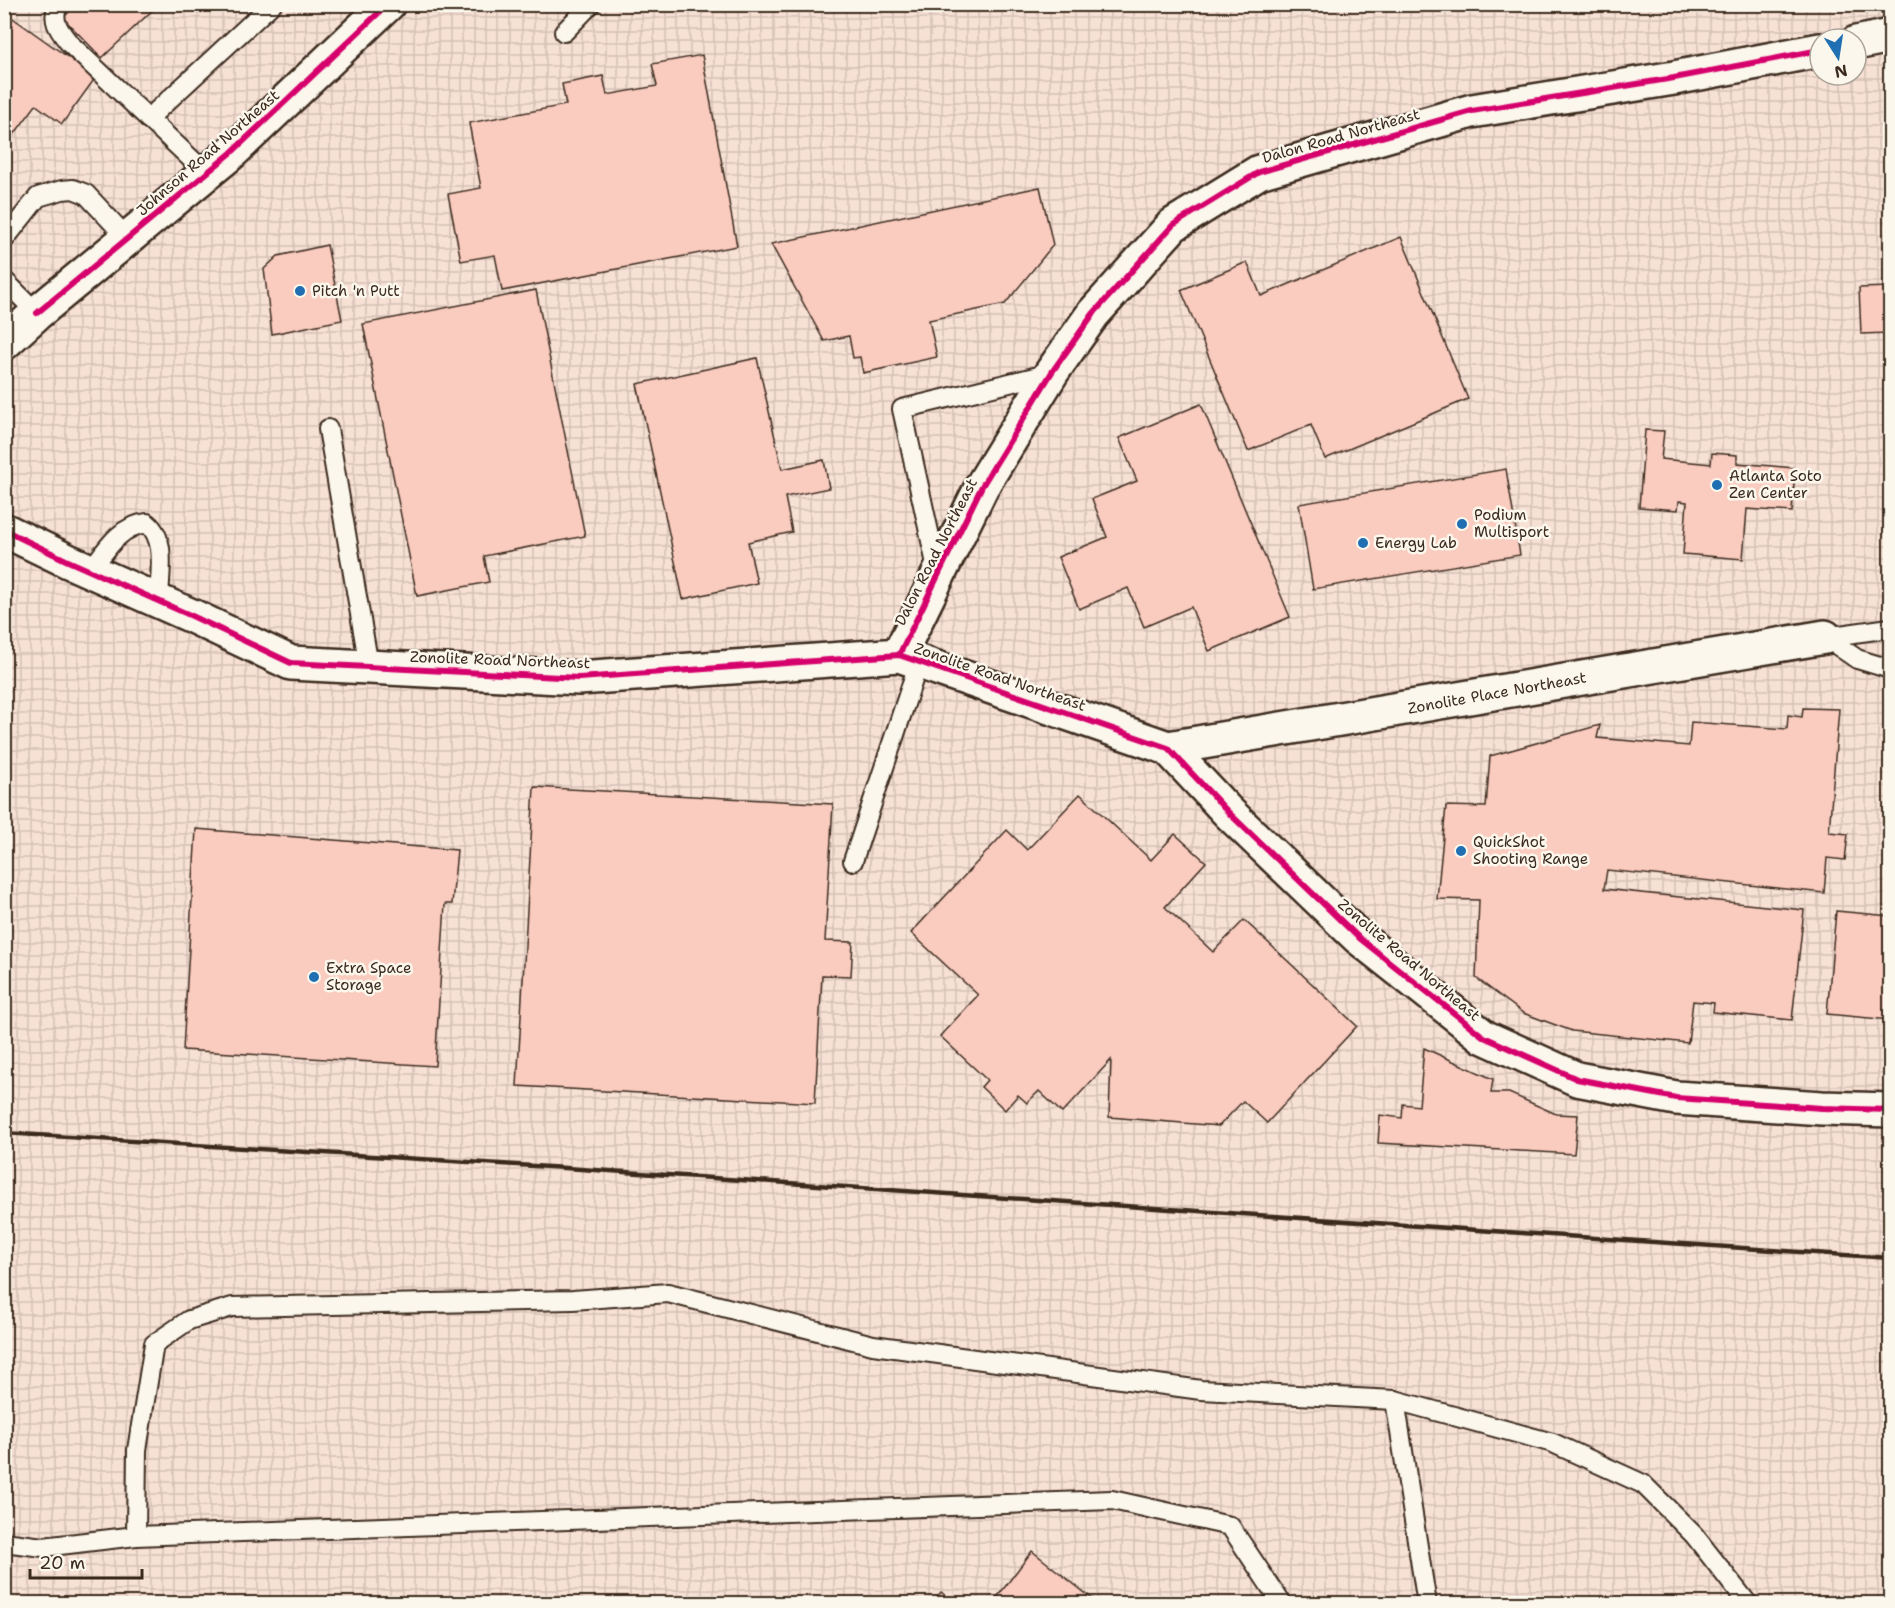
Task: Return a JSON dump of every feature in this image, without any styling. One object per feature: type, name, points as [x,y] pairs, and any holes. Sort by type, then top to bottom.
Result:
[{"type":"street","name":"Johnson Road Northeast","points":[[4,343],[37,313],[231,153],[388,4]]},
{"type":"street","points":[[1868,41],[1890,36]]},
{"type":"street","name":"Dalon Road Northeast","points":[[909,658],[939,574],[982,486],[1052,372],[1093,314],[1173,225],[1259,172],[1472,111],[1674,78],[1808,52]]},
{"type":"street","name":"Zonolite Road Northeast","points":[[4,530],[291,663],[579,678],[909,658],[1168,748],[1228,813],[1358,937],[1484,1037],[1577,1079],[1676,1098],[1822,1108],[1890,1110]]},
{"type":"street","name":"Zonolite Place Northeast","points":[[1168,748],[1825,637]]},
{"type":"lane","points":[[58,4],[54,17],[58,28],[69,43],[206,173]]},
{"type":"lane","points":[[148,119],[272,4]]},
{"type":"lane","points":[[564,32],[591,4]]},
{"type":"lane","points":[[4,240],[38,197],[73,189],[86,194],[128,239]]},
{"type":"lane","points":[[4,280],[37,313]]},
{"type":"lane","points":[[939,574],[902,409],[1052,372]]},
{"type":"lane","points":[[328,429],[369,666]]},
{"type":"lane","points":[[90,571],[116,536],[135,524],[147,523],[156,531],[160,551],[159,601]]},
{"type":"lane","points":[[1825,637],[1890,628]]},
{"type":"lane","points":[[1825,637],[1857,659],[1890,669]]},
{"type":"lane","points":[[853,861],[909,658]]},
{"type":"lane","points":[[136,1536],[137,1450],[154,1344],[189,1320],[232,1307],[573,1300],[668,1293],[873,1345],[1201,1390],[1395,1400],[1553,1443],[1643,1484],[1694,1535],[1748,1604]]},
{"type":"lane","points":[[1395,1400],[1427,1604]]},
{"type":"lane","points":[[4,1542],[43,1547],[136,1536],[1113,1500],[1230,1526],[1282,1604]]},
{"type":"shaded area","points":[[5,5],[1890,5],[1890,1603],[5,1603]]},
{"type":"building","points":[[77,4],[159,4],[102,58],[63,18]]},
{"type":"building","points":[[7,14],[96,77],[62,124],[36,105],[10,140],[4,136],[4,17]]},
{"type":"building","points":[[702,55],[737,246],[502,291],[495,255],[461,261],[448,194],[481,188],[469,123],[566,105],[562,84],[603,76],[607,95],[657,86],[652,64]]},
{"type":"building","points":[[1040,187],[1053,245],[1005,304],[929,320],[937,357],[863,373],[860,357],[853,358],[849,336],[824,341],[771,244]]},
{"type":"building","points":[[1401,237],[1468,399],[1325,459],[1311,425],[1248,451],[1181,290],[1247,262],[1261,296]]},
{"type":"building","points":[[327,245],[342,320],[272,334],[264,269],[278,256]]},
{"type":"building","points":[[1890,287],[1890,333],[1861,334],[1859,288]]},
{"type":"building","points":[[536,290],[585,536],[484,556],[489,582],[417,596],[363,324]]},
{"type":"building","points":[[757,358],[782,469],[824,460],[829,488],[785,497],[792,532],[748,542],[757,583],[683,599],[637,384]]},
{"type":"building","points":[[1201,404],[1290,617],[1209,651],[1191,607],[1144,627],[1128,588],[1079,609],[1058,557],[1107,537],[1092,499],[1137,481],[1119,438]]},
{"type":"building","name":"Atlanta Soto Zen Center","points":[[1645,430],[1664,431],[1661,459],[1711,464],[1712,453],[1737,455],[1737,463],[1795,468],[1792,512],[1747,509],[1743,559],[1683,554],[1687,502],[1679,501],[1678,510],[1639,507]]},
{"type":"building","points":[[1506,469],[1520,555],[1313,589],[1299,504]]},
{"type":"building","points":[[1803,708],[1839,709],[1829,832],[1848,834],[1845,860],[1827,858],[1824,893],[1607,870],[1604,889],[1804,910],[1792,1020],[1713,1012],[1714,1003],[1693,1001],[1688,1043],[1572,1031],[1523,1013],[1476,978],[1479,900],[1437,899],[1446,806],[1486,807],[1490,756],[1600,725],[1597,738],[1689,746],[1691,722],[1787,729],[1788,715],[1802,717]]},
{"type":"building","points":[[534,787],[833,804],[825,941],[853,942],[851,976],[822,975],[815,1103],[517,1086]]},
{"type":"building","points":[[1080,794],[1151,860],[1175,834],[1206,862],[1165,907],[1213,952],[1244,920],[1357,1026],[1267,1123],[1243,1101],[1219,1126],[1109,1117],[1111,1060],[1062,1113],[1039,1091],[1027,1103],[1018,1095],[1005,1110],[981,1087],[987,1080],[940,1036],[978,995],[911,933],[1007,830],[1027,850]]},
{"type":"building","name":"Extra Space Storage","points":[[196,829],[457,850],[452,904],[445,904],[435,1066],[183,1050]]},
{"type":"building","points":[[1836,911],[1890,916],[1890,1020],[1827,1014]]},
{"type":"building","points":[[1424,1048],[1493,1079],[1491,1093],[1509,1093],[1556,1114],[1578,1115],[1574,1154],[1378,1143],[1380,1115],[1402,1118],[1403,1104],[1419,1106]]},
{"type":"building","points":[[1032,1551],[1099,1604],[992,1604]]},
{"type":"building","points":[[941,1592],[956,1604],[932,1604]]},
{"type":"railway","points":[[4,1133],[566,1168],[1890,1258]]},
{"type":"cycle path","points":[[37,313],[231,153],[388,4]]},
{"type":"cycle path","points":[[899,655],[982,486],[1052,372],[1093,314],[1173,225],[1259,172],[1472,111],[1674,78],[1808,52]]},
{"type":"cycle path","points":[[4,530],[291,663],[579,678],[899,655],[1168,748],[1228,812],[1358,937],[1484,1037],[1577,1079],[1676,1098],[1822,1108],[1890,1110]]},
{"type":"place","name":"Pitch 'n Putt","points":[[300,291]]},
{"type":"place","name":"Atlanta Soto Zen Center","points":[[1717,485]]},
{"type":"place","name":"Podium Multisport","points":[[1462,524]]},
{"type":"place","name":"Energy Lab","points":[[1363,543]]},
{"type":"place","name":"QuickShot Shooting Range","points":[[1461,851]]},
{"type":"place","name":"Extra Space Storage","points":[[314,977]]}]
